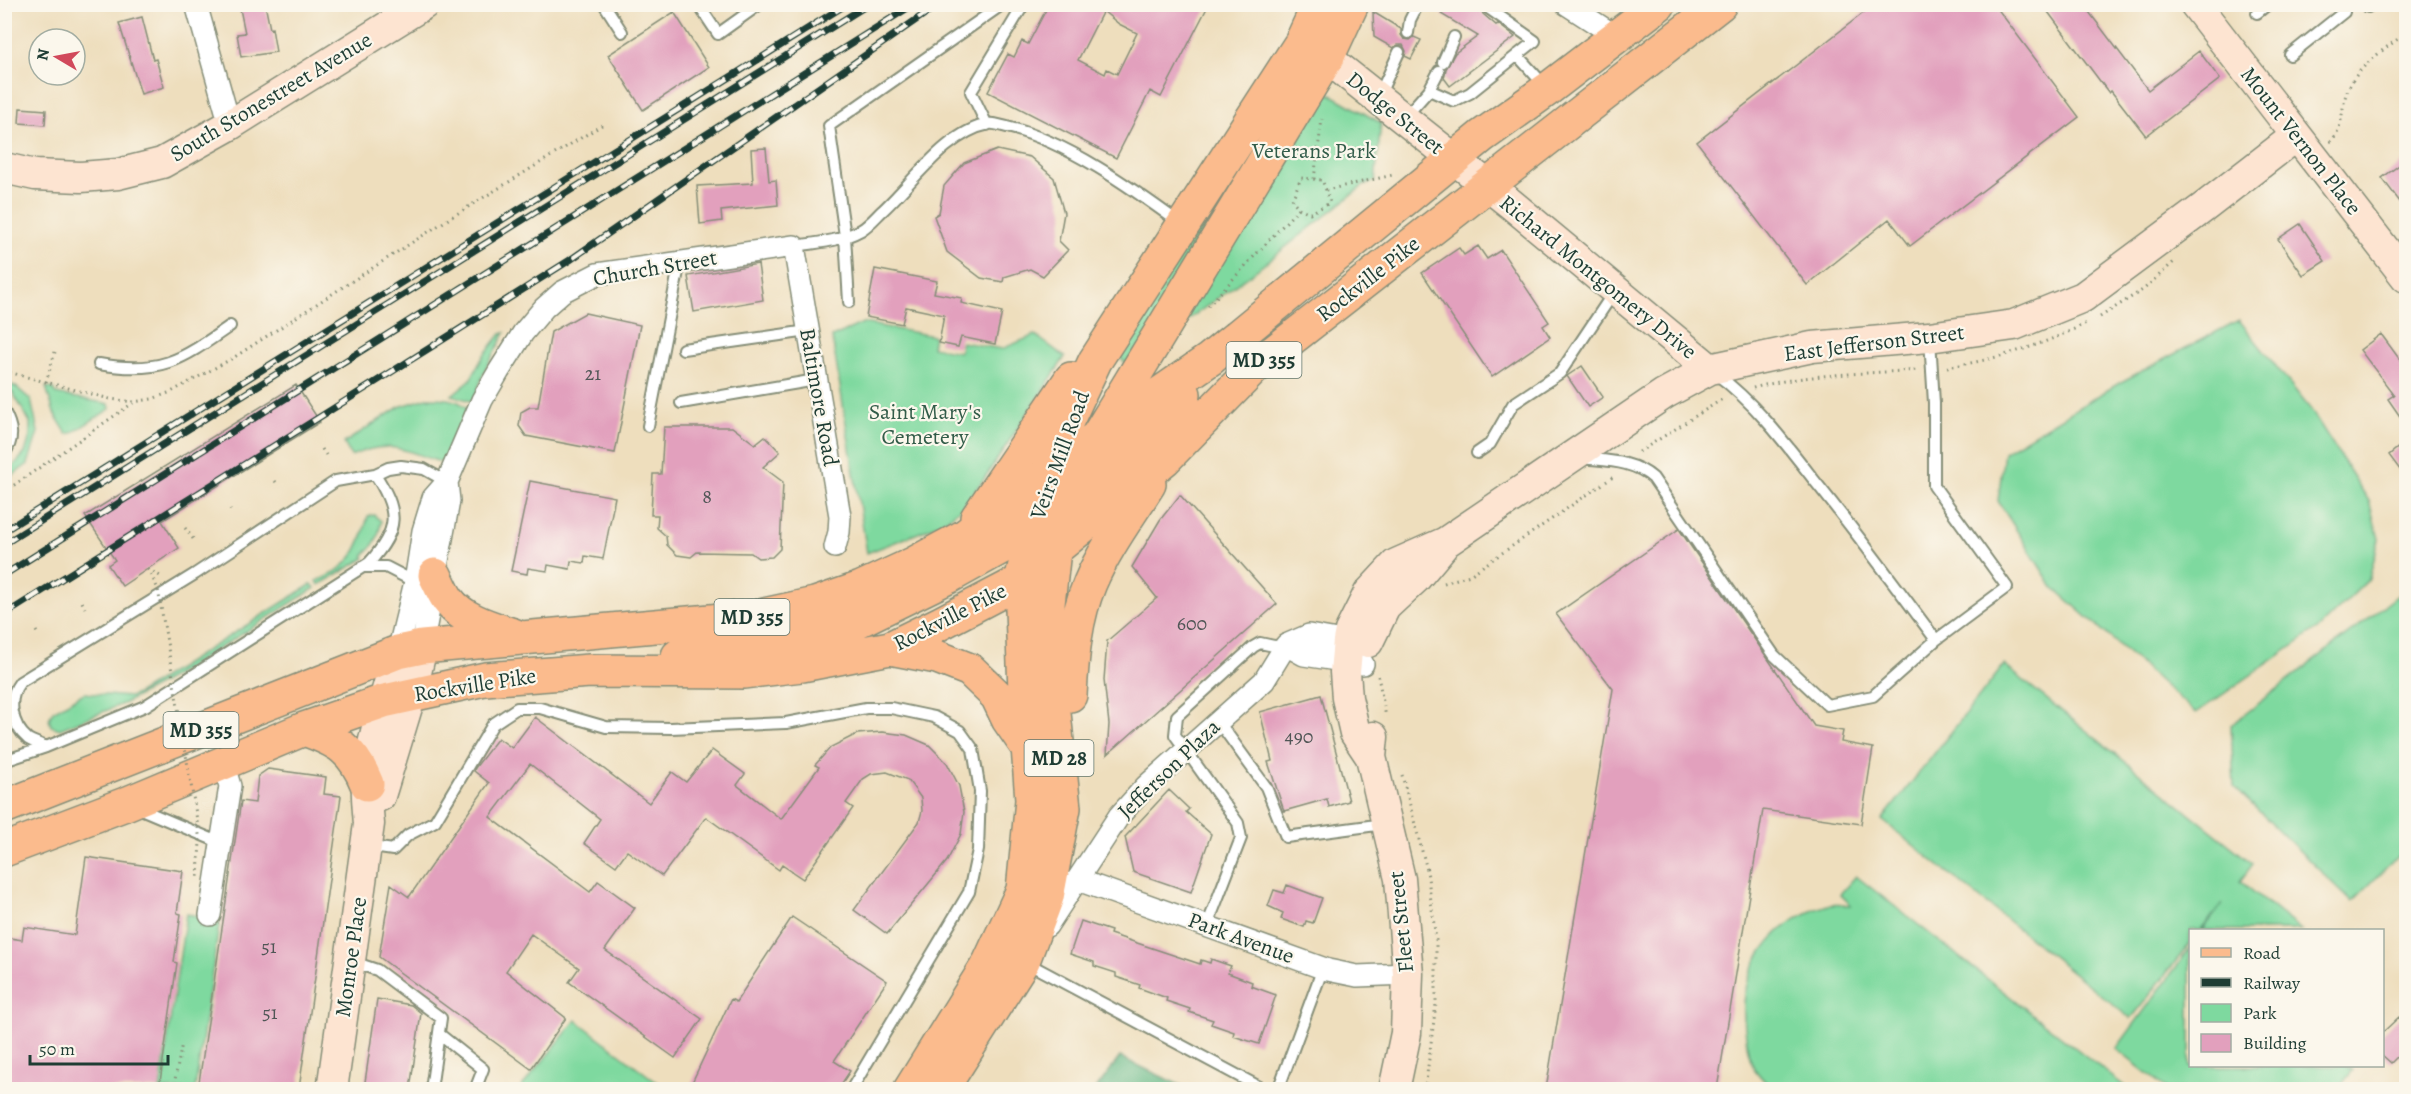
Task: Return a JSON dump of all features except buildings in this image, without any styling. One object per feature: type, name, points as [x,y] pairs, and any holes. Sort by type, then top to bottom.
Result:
[{"type":"main road","name":"Veirs Mill Road","points":[[1023,961],[1047,897],[1064,808],[1054,713],[1048,604],[1054,550],[1097,437],[1314,50],[1319,4]]},
{"type":"main road","name":"Veirs Mill Road","points":[[910,1089],[989,963],[1023,890],[1032,800],[1027,747],[1021,581],[1048,473],[1066,423],[1095,361],[1183,225],[1314,50],[1352,4]]},
{"type":"main road","name":"Rockville Pike","points":[[4,807],[410,649],[754,617],[815,604],[861,588],[913,564],[965,536],[1097,437],[1210,359],[1482,136],[1659,4]]},
{"type":"main road","name":"Rockville Pike","points":[[4,850],[128,803],[304,729],[397,698],[485,679],[590,671],[744,672],[802,665],[890,648],[1021,581],[1054,550],[1165,459],[1255,367],[1720,4]]},
{"type":"main road","points":[[965,536],[1069,381],[1141,291]]},
{"type":"main road","points":[[1021,581],[1041,546],[1072,502],[1132,448],[1186,391],[1210,359]]},
{"type":"main road","points":[[590,671],[818,634],[856,622],[948,578],[1000,548],[1037,515],[1058,491],[1097,437]]},
{"type":"main road","points":[[1064,808],[1072,667],[1078,621],[1093,577],[1165,459]]},
{"type":"main road","points":[[425,578],[455,608],[484,625],[523,638]]},
{"type":"main road","points":[[890,648],[937,657],[970,670],[997,696],[1008,719],[1027,747]]},
{"type":"main road","points":[[304,729],[345,747],[361,768],[367,784]]},
{"type":"main road","name":"MD 28","points":[[941,1089],[1023,961]]},
{"type":"street","points":[[196,4],[230,125]]},
{"type":"street","name":"South Stonestreet Avenue","points":[[4,168],[35,175],[81,177],[118,174],[162,162],[230,125],[424,4]]},
{"type":"street","name":"Mount Vernon Place","points":[[2195,4],[2296,136],[2403,267]]},
{"type":"street","points":[[1568,5],[1617,37]]},
{"type":"street","name":"Dodge Street","points":[[1314,50],[1486,186]]},
{"type":"street","name":"East Jefferson Street","points":[[1360,656],[1385,607],[1415,579],[1446,542],[1664,394],[1710,369],[1812,346],[1929,337],[2014,325],[2083,297],[2204,208],[2296,136]]},
{"type":"street","name":"Richard Montgomery Drive","points":[[1486,186],[1511,204],[1710,369]]},
{"type":"street","name":"Church Street","points":[[397,698],[425,578],[449,501],[447,482],[482,400],[523,333],[544,308],[562,292],[597,274],[795,246]]},
{"type":"street","name":"Baltimore Road","points":[[795,246],[840,516],[835,547]]},
{"type":"street","points":[[1286,645],[1304,655],[1360,656]]},
{"type":"street","name":"Jefferson Plaza","points":[[1023,961],[1119,816],[1146,786],[1264,681],[1286,645]]},
{"type":"street","name":"Fleet Street","points":[[1360,656],[1347,698],[1355,733],[1371,756],[1385,824],[1400,879],[1408,974],[1406,1033],[1394,1089]]},
{"type":"street","name":"Monroe Place","points":[[332,1089],[368,835],[367,784],[378,720],[397,698]]},
{"type":"street","name":"Monroe Place","points":[[368,835],[385,784],[397,698]]},
{"type":"street","points":[[210,915],[230,786],[223,762]]},
{"type":"street","name":"Park Avenue","points":[[1078,879],[1323,968],[1357,976],[1408,974]]},
{"type":"lane","points":[[698,4],[717,33],[757,5]]},
{"type":"lane","points":[[849,302],[845,236],[829,126],[1002,4]]},
{"type":"lane","points":[[987,125],[970,92],[1023,4]]},
{"type":"lane","points":[[1408,33],[1410,20],[1418,4]]},
{"type":"lane","points":[[1429,90],[1454,101],[1470,93],[1536,41],[1488,8],[1489,4]]},
{"type":"lane","points":[[2257,13],[2268,4]]},
{"type":"lane","points":[[2290,55],[2344,12],[2338,4]]},
{"type":"lane","points":[[2366,4],[2368,7],[2371,4]]},
{"type":"lane","points":[[608,6],[622,32]]},
{"type":"lane","points":[[1403,119],[1429,90],[1454,37]]},
{"type":"lane","points":[[1378,99],[1399,52]]},
{"type":"lane","points":[[1518,55],[1548,89]]},
{"type":"lane","points":[[795,246],[835,240],[862,230],[930,161],[950,144],[966,133],[991,123],[1023,131],[1054,143],[1146,198],[1183,225]]},
{"type":"lane","points":[[648,426],[680,261]]},
{"type":"lane","points":[[1477,453],[1490,444],[1513,404],[1560,373],[1615,290]]},
{"type":"lane","points":[[99,364],[131,369],[169,363],[188,356],[230,326]]},
{"type":"lane","points":[[683,349],[808,331]]},
{"type":"lane","points":[[1571,457],[1629,464],[1644,470],[1653,478],[1774,655],[1827,705],[1873,696],[1936,640],[2007,587],[1934,486],[1934,403],[1929,337]]},
{"type":"lane","points":[[1710,369],[1740,392],[1767,421],[1850,525],[1936,640]]},
{"type":"lane","points":[[681,403],[816,380]]},
{"type":"lane","points":[[4,411],[12,432],[11,442],[4,454]]},
{"type":"lane","points":[[46,747],[28,739],[15,719],[12,709],[13,698],[20,682],[195,574],[336,480],[375,474],[388,468],[412,466],[424,469],[447,482]]},
{"type":"lane","points":[[4,761],[46,747],[145,706],[369,563],[380,551],[392,525],[393,509],[375,474]]},
{"type":"lane","points":[[361,567],[386,567],[425,578]]},
{"type":"lane","points":[[1207,926],[1241,838],[1238,823],[1175,735],[1177,716],[1253,647],[1260,643],[1274,646],[1286,645]]},
{"type":"lane","points":[[368,835],[393,850],[408,835],[435,821],[493,724],[517,708],[540,708],[606,727],[649,728],[786,723],[866,708],[891,708],[934,717],[960,731],[973,749],[980,790],[978,850],[969,892],[851,1089]]},
{"type":"lane","points":[[1218,721],[1266,787],[1286,837],[1385,824]]},
{"type":"lane","points":[[128,803],[221,843]]},
{"type":"lane","points":[[350,961],[377,970],[441,1017],[431,1089]]},
{"type":"lane","points":[[1023,961],[1265,1089]]},
{"type":"lane","points":[[1278,1089],[1323,968]]},
{"type":"lane","points":[[439,1034],[483,1069],[475,1089]]},
{"type":"path","points":[[520,9],[523,4]]},
{"type":"path","points":[[2325,146],[2336,137],[2340,128],[2348,88],[2372,59],[2406,33]]},
{"type":"path","points":[[1314,179],[1322,116]]},
{"type":"path","points":[[4,371],[110,399],[134,402],[152,399],[171,392],[233,358],[450,218],[602,125]]},
{"type":"path","points":[[1326,190],[1402,172]]},
{"type":"path","points":[[1301,178],[1322,180],[1326,190],[1330,203],[1310,213],[1299,208],[1292,200],[1301,178]]},
{"type":"path","points":[[1204,310],[1299,208]]},
{"type":"path","points":[[46,382],[55,352]]},
{"type":"path","points":[[1758,387],[1774,382],[1812,377],[1919,370]]},
{"type":"path","points":[[1634,458],[1722,398]]},
{"type":"path","points":[[4,492],[134,402]]},
{"type":"path","points":[[189,411],[201,428]]},
{"type":"path","points":[[322,449],[326,455]]},
{"type":"path","points":[[1442,584],[1470,575],[1617,475]]},
{"type":"path","points":[[275,481],[278,485]]},
{"type":"path","points":[[230,509],[233,514]]},
{"type":"path","points":[[185,528],[194,540]]},
{"type":"path","points":[[148,569],[159,589],[196,814],[200,841],[198,878]]},
{"type":"path","points":[[82,602],[85,608]]},
{"type":"path","points":[[1360,656],[1380,693],[1389,726]]},
{"type":"path","points":[[1401,771],[1427,870],[1436,940],[1436,983]]},
{"type":"path","points":[[172,1089],[182,1043]]},
{"type":"green space","name":"Veterans Park","points":[[1318,87],[1381,123],[1375,181],[1363,186],[1258,269],[1127,364],[1112,351],[1282,95]]},
{"type":"green space","points":[[2239,320],[2311,410],[2369,501],[2379,539],[2369,579],[2319,628],[2196,713],[2052,586],[1998,501],[2004,452],[2121,382]]},
{"type":"green space","name":"Saint Mary's Cemetery","points":[[863,323],[934,336],[932,347],[959,352],[962,342],[1002,349],[1035,335],[1065,357],[984,479],[962,507],[947,519],[926,530],[867,553],[832,337]]},
{"type":"green space","points":[[505,333],[485,370],[473,402],[452,395],[470,380],[484,355],[501,334]]},
{"type":"green space","points":[[5,382],[16,387],[31,400],[38,432],[28,464],[5,481],[5,475],[25,453],[30,436],[30,422],[13,393],[5,388]]},
{"type":"green space","points":[[46,387],[54,389],[56,394],[109,404],[110,409],[67,434],[54,413]]},
{"type":"green space","points":[[427,398],[453,400],[467,408],[447,464],[389,447],[365,450],[351,456],[344,443],[399,407]]},
{"type":"green space","points":[[374,515],[381,521],[380,527],[376,540],[363,556],[365,558],[319,585],[317,581],[346,564],[357,548],[368,516]]},
{"type":"green space","points":[[312,584],[315,588],[180,673],[125,703],[60,729],[51,726],[49,719],[53,711],[84,693],[130,697],[139,693]]},
{"type":"green space","points":[[2406,589],[2406,848],[2352,902],[2234,787],[2231,725]]},
{"type":"green space","points":[[2004,665],[2253,864],[2240,881],[2300,929],[2204,929],[2223,903],[2202,929],[2189,929],[2189,944],[2131,1019],[1882,820]]},
{"type":"green space","points":[[1856,876],[2128,1089],[1772,1089],[1754,1068],[1747,1043],[1744,1007],[1753,968],[1762,951],[1790,923],[1808,912],[1828,905],[1851,905],[1840,894]]},
{"type":"green space","points":[[186,914],[220,919],[195,1089],[160,1090]]},
{"type":"green space","points":[[2189,949],[2189,1067],[2348,1067],[2353,1070],[2338,1089],[2167,1089],[2116,1049]]},
{"type":"green space","points":[[576,1020],[659,1084],[659,1089],[520,1089]]},
{"type":"green space","points":[[1120,1057],[1188,1089],[1096,1089]]},
{"type":"railway","points":[[4,531],[847,4]]},
{"type":"railway","points":[[4,544],[869,4]]},
{"type":"railway","points":[[4,575],[914,4]]},
{"type":"railway","points":[[4,615],[570,260],[939,4]]}]
